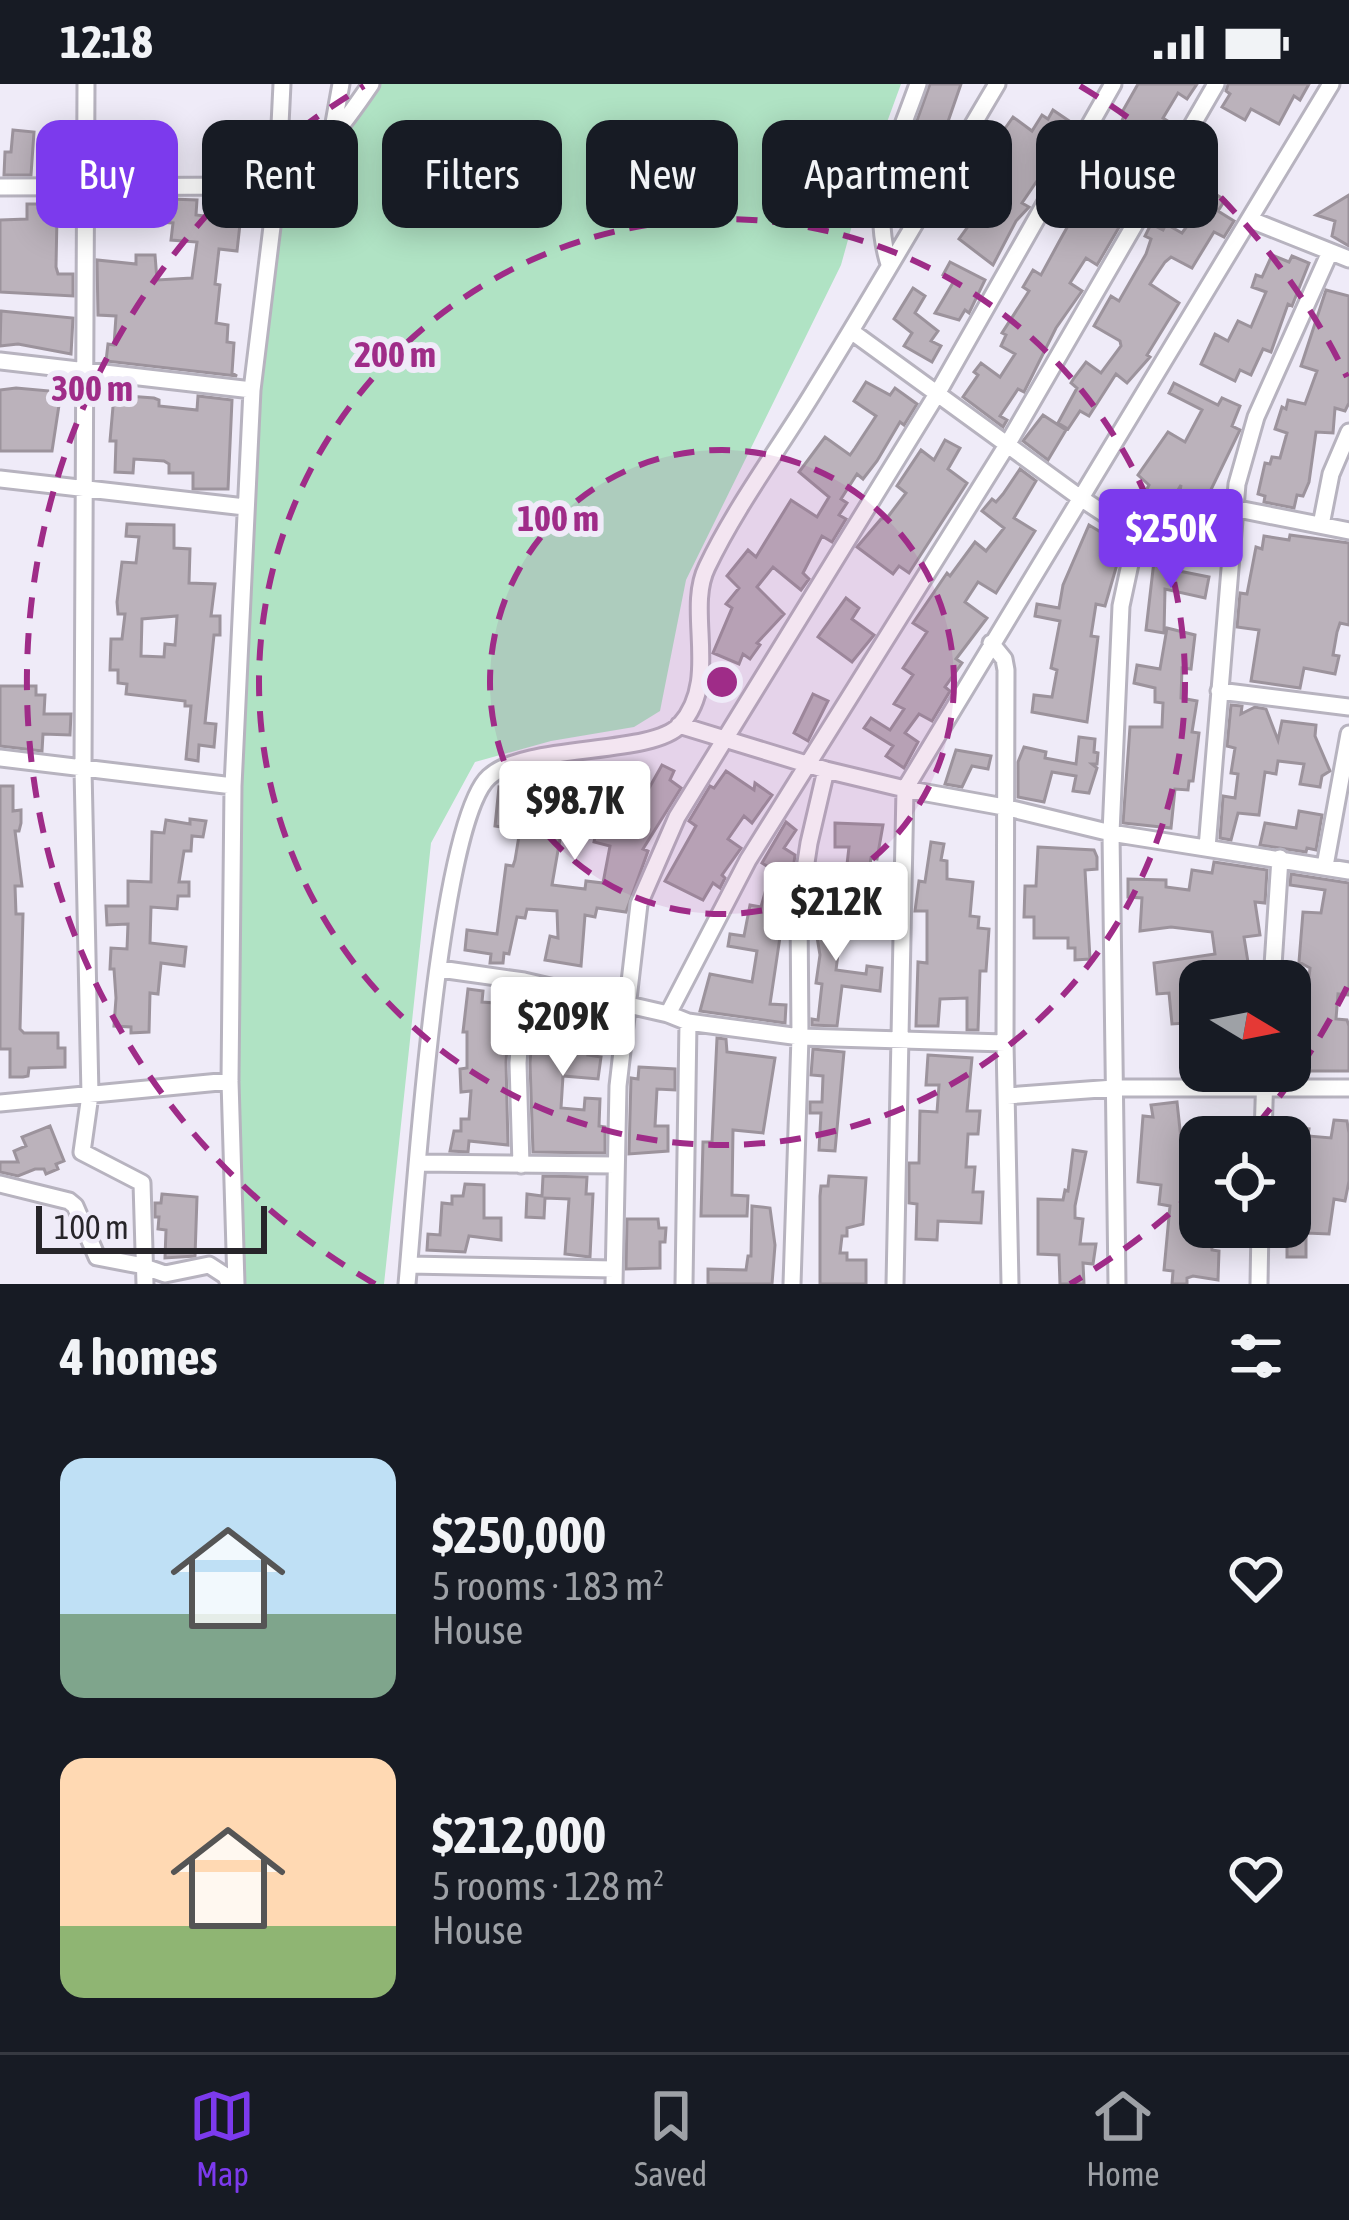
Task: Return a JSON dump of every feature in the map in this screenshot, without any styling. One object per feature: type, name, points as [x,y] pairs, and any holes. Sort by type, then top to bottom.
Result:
[{"type":"street","points":[[86,84],[86,120]]},
{"type":"street","points":[[280,120],[282,84]]},
{"type":"street","points":[[334,120],[341,84]]},
{"type":"street","points":[[346,120],[371,84]]},
{"type":"street","points":[[890,264],[882,240],[880,199],[918,84]]},
{"type":"street","points":[[407,1284],[440,969],[467,816],[487,778],[498,771],[541,758],[657,738],[680,725],[699,680],[706,567],[997,84]]},
{"type":"street","points":[[409,1265],[614,1277],[618,1086],[644,889],[677,817],[937,394],[1113,84]]},
{"type":"street","points":[[668,1014],[748,860],[1007,445],[1216,84]]},
{"type":"street","points":[[895,1284],[905,789],[1330,84]]},
{"type":"street","points":[[0,187],[36,187]]},
{"type":"street","points":[[1251,220],[1349,259]]},
{"type":"street","points":[[86,228],[83,769],[90,1095],[82,1152],[142,1183],[146,1276]]},
{"type":"street","points":[[233,1284],[233,787],[252,390],[272,228]]},
{"type":"street","points":[[1207,848],[1233,508],[1256,417],[1330,252]]},
{"type":"street","points":[[851,331],[1161,551]]},
{"type":"street","points":[[0,361],[252,390]]},
{"type":"street","points":[[1321,525],[1331,474],[1349,432]]},
{"type":"street","points":[[0,478],[245,507]]},
{"type":"street","points":[[1233,508],[1349,530]]},
{"type":"street","points":[[1117,1284],[1111,833],[1121,606],[1136,536]]},
{"type":"street","points":[[991,643],[1006,664],[1010,1284]]},
{"type":"street","points":[[1219,691],[1349,707]]},
{"type":"street","points":[[680,725],[905,789],[1111,833],[1349,871]]},
{"type":"street","points":[[1325,866],[1349,734]]},
{"type":"street","points":[[0,758],[233,787]]},
{"type":"street","points":[[792,1284],[799,908],[808,843],[826,770]]},
{"type":"street","points":[[1273,960],[1280,858]]},
{"type":"street","points":[[440,969],[524,981],[688,1022],[800,1037],[1005,1043]]},
{"type":"street","points":[[521,1165],[518,1063],[524,981]]},
{"type":"street","points":[[684,1284],[688,1022]]},
{"type":"street","points":[[0,1103],[230,1082]]},
{"type":"street","points":[[1007,1096],[1179,1084]]},
{"type":"street","points":[[1311,1084],[1349,1088]]},
{"type":"street","points":[[418,1163],[616,1165]]},
{"type":"street","points":[[0,1184],[69,1201],[97,1258],[146,1276],[209,1265],[233,1284]]},
{"type":"street","points":[[1259,1284],[1260,1248]]},
{"type":"green space","points":[[375,84],[901,84],[888,120],[762,120],[762,228],[851,228],[841,265],[686,580],[660,711],[634,727],[551,741],[475,762],[431,843],[384,1284],[240,1284],[237,850],[270,241],[279,228],[358,228],[358,120],[351,120]]},
{"type":"building","points":[[930,84],[961,84],[949,120],[917,120]]},
{"type":"building","points":[[1138,84],[1197,84],[1187,99],[1178,93],[1163,118],[1166,120],[1122,120]]},
{"type":"building","points":[[1228,84],[1309,84],[1300,100],[1294,96],[1279,124],[1251,109],[1245,120],[1222,107],[1230,94]]},
{"type":"building","points":[[1053,110],[1068,120],[1039,120],[1042,115],[1048,119]]},
{"type":"building","points":[[1013,117],[1032,131],[1036,125],[1036,182],[1022,203],[1029,207],[1016,221],[993,265],[959,239],[967,228],[1012,228],[1011,120]]},
{"type":"building","points":[[13,130],[34,132],[31,175],[4,175]]},
{"type":"building","points":[[1349,195],[1349,246],[1332,236],[1335,221],[1316,215]]},
{"type":"building","points":[[178,199],[197,200],[196,215],[202,216],[202,228],[240,228],[237,251],[219,249],[215,284],[220,285],[216,323],[228,325],[227,342],[234,343],[232,373],[237,376],[106,361],[108,344],[114,345],[116,316],[98,315],[97,260],[136,264],[136,255],[155,255],[157,280],[192,278],[197,242],[171,240],[172,228],[178,228]]},
{"type":"building","points":[[27,204],[36,204],[36,228],[57,228],[56,267],[58,274],[73,274],[73,296],[0,292],[0,220],[27,219]]},
{"type":"building","points":[[1218,211],[1234,221],[1224,237],[1214,232],[1192,268],[1171,257],[1150,284],[1179,303],[1150,357],[1127,383],[1116,374],[1089,416],[1080,411],[1068,429],[1058,423],[1077,388],[1071,383],[1086,362],[1101,373],[1121,346],[1094,326],[1111,296],[1119,301],[1146,254],[1149,228],[1173,228],[1182,233],[1186,228],[1218,228]]},
{"type":"building","points":[[1067,228],[1119,228],[1097,265],[1086,258],[1070,283],[1082,291],[1056,328],[1024,392],[1018,389],[1000,416],[1007,420],[1003,427],[963,397],[981,363],[1000,377],[1015,354],[1001,346],[1006,335],[1002,333],[1029,291],[1023,287],[1033,270],[1041,275]]},
{"type":"building","points":[[1272,255],[1309,263],[1271,352],[1263,349],[1251,375],[1240,370],[1235,381],[1201,364],[1215,334],[1228,341],[1238,321],[1251,327],[1266,292],[1252,287]]},
{"type":"building","points":[[950,262],[985,280],[969,313],[965,310],[959,320],[935,313],[954,281],[943,275]]},
{"type":"building","points":[[913,288],[925,296],[915,313],[938,331],[931,341],[941,346],[932,362],[904,346],[912,333],[894,319]]},
{"type":"building","points":[[1326,290],[1349,296],[1349,403],[1345,411],[1335,408],[1333,433],[1316,432],[1309,482],[1303,496],[1297,495],[1294,508],[1264,502],[1265,496],[1258,494],[1265,463],[1280,458],[1287,433],[1275,429],[1282,407],[1286,409],[1288,400],[1305,404],[1317,371],[1301,366]]},
{"type":"building","points":[[1,311],[73,318],[71,354],[18,344],[0,346]]},
{"type":"building","points":[[866,382],[890,395],[895,388],[917,404],[863,479],[857,474],[841,499],[847,503],[839,515],[846,519],[832,542],[822,536],[803,573],[809,579],[801,590],[773,567],[757,587],[784,614],[757,643],[750,659],[743,654],[739,664],[713,653],[732,608],[726,604],[739,588],[727,576],[748,550],[756,557],[791,500],[817,517],[829,497],[799,472],[825,437],[850,455],[876,416],[854,401]]},
{"type":"building","points":[[1174,383],[1218,405],[1222,398],[1240,406],[1232,426],[1240,430],[1204,504],[1179,499],[1181,485],[1173,498],[1154,494],[1170,505],[1159,524],[1154,524],[1135,513],[1149,485],[1138,475],[1168,432],[1185,442],[1202,410],[1169,393]]},
{"type":"building","points":[[0,390],[61,392],[52,451],[0,451]]},
{"type":"building","points":[[114,395],[154,398],[159,406],[197,410],[198,396],[232,400],[228,489],[193,489],[193,473],[169,473],[164,461],[134,459],[133,473],[115,472],[116,441],[110,441]]},
{"type":"building","points":[[1043,415],[1066,430],[1048,460],[1023,441]]},
{"type":"building","points":[[945,440],[960,448],[948,469],[967,483],[909,573],[899,566],[893,574],[857,547],[906,493],[897,486],[921,450],[934,460]]},
{"type":"building","points":[[1020,469],[1036,481],[1014,518],[1035,531],[996,593],[978,582],[965,602],[987,618],[956,659],[962,663],[945,687],[950,691],[932,721],[919,714],[905,733],[918,742],[904,768],[886,756],[893,746],[864,728],[871,718],[890,730],[904,709],[894,704],[913,675],[903,668],[927,632],[913,623],[975,542],[986,551],[1004,528],[982,511],[992,499],[996,502]]},
{"type":"building","points":[[127,524],[174,525],[174,548],[190,549],[189,583],[215,584],[211,616],[220,616],[220,635],[214,635],[205,723],[216,724],[214,747],[199,745],[198,761],[186,759],[191,706],[185,706],[185,701],[126,694],[127,684],[118,683],[118,670],[110,670],[111,639],[122,639],[125,614],[118,614],[117,602],[122,562],[136,563],[139,537],[126,536]],"holes":[[[177,616],[175,645],[165,644],[164,657],[141,656],[142,619]]]},
{"type":"building","points":[[1089,525],[1109,537],[1101,551],[1118,561],[1105,606],[1096,604],[1091,636],[1098,637],[1087,722],[1032,712],[1034,695],[1052,697],[1057,670],[1051,668],[1060,621],[1035,616],[1037,604],[1059,608],[1063,585]]},
{"type":"building","points":[[1290,535],[1349,543],[1349,625],[1340,623],[1337,632],[1335,674],[1304,668],[1300,688],[1251,681],[1259,630],[1237,627],[1240,593],[1247,594],[1256,547],[1262,549],[1264,536],[1289,540]]},
{"type":"building","points":[[1154,561],[1180,564],[1179,571],[1209,577],[1205,598],[1165,589],[1164,633],[1146,630]]},
{"type":"building","points":[[846,598],[859,608],[852,619],[874,635],[852,662],[818,637]]},
{"type":"building","points":[[1167,628],[1195,635],[1191,669],[1182,668],[1181,698],[1197,701],[1192,732],[1199,733],[1193,781],[1188,790],[1175,789],[1171,828],[1123,823],[1130,727],[1162,727],[1163,703],[1155,702],[1155,688],[1134,683],[1137,665],[1160,669]]},
{"type":"building","points":[[0,686],[36,686],[36,695],[45,695],[44,714],[71,714],[70,735],[43,734],[42,751],[0,746]]},
{"type":"building","points":[[813,694],[828,701],[808,741],[794,733]]},
{"type":"building","points":[[1231,705],[1242,706],[1241,714],[1255,707],[1266,709],[1278,740],[1282,721],[1316,725],[1315,736],[1330,771],[1322,776],[1320,787],[1300,784],[1304,764],[1278,761],[1276,774],[1265,772],[1259,815],[1238,813],[1231,840],[1220,838],[1223,796],[1235,798],[1238,774],[1231,773],[1235,748],[1227,746]]},
{"type":"building","points":[[1079,737],[1095,739],[1094,752],[1098,753],[1089,793],[1073,791],[1076,776],[1052,772],[1044,802],[1018,797],[1018,762],[1024,747],[1046,752],[1045,758],[1076,764]]},
{"type":"building","points":[[956,750],[991,756],[988,769],[972,766],[962,787],[945,784]]},
{"type":"building","points":[[662,765],[674,771],[670,780],[681,788],[643,849],[648,851],[626,912],[597,908],[595,917],[585,915],[581,966],[545,960],[550,936],[558,938],[557,911],[527,909],[525,918],[517,917],[503,963],[490,963],[491,954],[465,950],[467,930],[497,934],[506,865],[513,866],[515,860],[520,830],[495,826],[499,787],[515,789],[513,810],[564,816],[552,885],[585,889],[586,881],[603,883],[610,846],[594,842],[599,816],[571,799],[574,783],[585,786],[593,775],[619,795],[626,779],[648,790]]},
{"type":"building","points":[[726,771],[754,790],[755,783],[772,795],[752,823],[744,816],[728,839],[741,848],[722,875],[720,888],[713,883],[703,900],[665,881],[696,826],[689,821],[710,786],[714,788]]},
{"type":"building","points":[[0,786],[13,786],[13,811],[21,810],[19,831],[15,831],[22,886],[15,886],[16,914],[23,914],[20,1029],[58,1033],[58,1048],[65,1048],[65,1067],[29,1068],[28,1076],[23,1077],[10,1077],[10,1049],[0,1049]]},
{"type":"building","points":[[1299,811],[1322,815],[1316,850],[1260,845],[1265,823],[1296,828]]},
{"type":"building","points":[[190,819],[206,821],[203,837],[192,836],[191,851],[184,851],[179,882],[189,882],[189,896],[178,896],[177,909],[151,907],[150,943],[186,947],[184,966],[161,963],[158,994],[150,993],[149,1032],[131,1033],[131,1027],[114,1026],[114,969],[110,969],[111,948],[127,949],[128,924],[107,925],[106,906],[128,906],[128,881],[151,882],[152,832],[164,833],[166,820],[190,824]]},
{"type":"building","points":[[786,822],[796,830],[784,848],[795,855],[793,871],[787,867],[778,900],[787,902],[770,1004],[786,1005],[785,1023],[700,1011],[710,974],[752,982],[757,951],[728,946],[730,934],[744,936],[750,905],[761,907],[773,864],[770,868],[762,863]]},
{"type":"building","points":[[835,823],[883,825],[867,885],[845,882],[849,847],[835,847]]},
{"type":"building","points":[[931,842],[944,844],[941,860],[947,861],[947,879],[973,882],[970,916],[979,917],[978,928],[989,929],[986,971],[980,971],[978,1030],[967,1030],[967,998],[940,999],[938,1026],[916,1026],[918,962],[927,963],[927,911],[915,911]]},
{"type":"building","points":[[1038,847],[1094,850],[1097,869],[1085,870],[1090,959],[1075,960],[1075,948],[1068,948],[1068,938],[1034,938],[1034,917],[1024,917],[1025,886],[1036,886]]},
{"type":"building","points":[[1214,862],[1267,870],[1265,903],[1255,902],[1260,935],[1244,937],[1248,960],[1179,960],[1179,1024],[1172,1024],[1169,993],[1157,994],[1154,963],[1215,954],[1212,932],[1171,927],[1140,931],[1142,898],[1128,897],[1128,879],[1166,880],[1166,887],[1189,890],[1192,870],[1212,873]]},
{"type":"building","points":[[1291,874],[1349,883],[1349,995],[1338,994],[1336,1019],[1347,1020],[1349,1026],[1349,1071],[1311,1071],[1311,960],[1299,960],[1303,912],[1321,913],[1325,890],[1290,885]]},
{"type":"building","points":[[822,896],[845,899],[836,970],[866,974],[867,966],[882,968],[880,991],[842,986],[837,1026],[812,1025],[812,1019],[818,1020],[822,984],[816,983],[820,955],[816,931]]},
{"type":"building","points":[[468,989],[483,991],[482,1002],[510,1004],[508,1145],[469,1141],[468,1152],[450,1151],[454,1131],[461,1131],[461,1119],[469,1119],[471,1091],[461,1092],[460,1069],[467,1068],[467,1032],[463,1032]]},
{"type":"building","points":[[535,997],[597,1010],[588,1055],[601,1057],[598,1079],[563,1076],[561,1108],[584,1110],[585,1098],[600,1099],[605,1153],[533,1152],[530,1063]]},
{"type":"building","points":[[717,1038],[726,1039],[727,1052],[775,1058],[763,1133],[733,1130],[732,1195],[748,1196],[747,1216],[701,1216],[703,1142],[712,1142]]},
{"type":"building","points":[[813,1049],[844,1052],[835,1151],[819,1150],[821,1113],[810,1113],[810,1102],[822,1102],[823,1076],[811,1075]]},
{"type":"building","points":[[928,1055],[972,1058],[967,1111],[980,1111],[978,1134],[968,1134],[966,1167],[975,1167],[973,1192],[983,1192],[981,1223],[938,1221],[937,1240],[916,1239],[917,1204],[909,1203],[909,1163],[919,1163],[920,1111],[937,1112],[939,1085],[926,1085]]},
{"type":"building","points":[[639,1067],[675,1069],[675,1090],[657,1089],[655,1126],[668,1126],[668,1151],[629,1154],[631,1078],[638,1079]]},
{"type":"building","points":[[1177,1102],[1179,1248],[1219,1251],[1218,1280],[1193,1276],[1187,1284],[1172,1284],[1173,1271],[1164,1270],[1170,1206],[1159,1204],[1161,1185],[1138,1182],[1143,1116],[1153,1117],[1151,1105]]},
{"type":"building","points":[[1334,1120],[1347,1121],[1345,1201],[1334,1199],[1329,1234],[1311,1233],[1311,1136],[1331,1138]]},
{"type":"building","points":[[50,1126],[64,1161],[56,1164],[58,1169],[46,1174],[44,1169],[35,1169],[18,1176],[0,1172],[0,1162],[18,1162],[14,1151],[26,1146],[22,1137]]},
{"type":"building","points":[[1073,1150],[1086,1152],[1075,1206],[1075,1218],[1083,1219],[1080,1244],[1096,1244],[1093,1264],[1083,1263],[1084,1284],[1060,1284],[1059,1255],[1038,1254],[1038,1199],[1063,1200]]},
{"type":"building","points":[[543,1176],[587,1177],[586,1194],[593,1194],[590,1257],[565,1254],[569,1199],[545,1198],[544,1218],[526,1217],[527,1194],[542,1196]]},
{"type":"building","points":[[829,1176],[866,1178],[863,1224],[847,1228],[840,1253],[847,1253],[847,1260],[866,1260],[866,1284],[820,1284],[820,1196]]},
{"type":"building","points":[[465,1184],[484,1185],[484,1218],[501,1218],[501,1240],[469,1236],[465,1252],[427,1250],[428,1234],[440,1235],[442,1203],[452,1204],[452,1196],[463,1196]]},
{"type":"building","points":[[162,1194],[197,1197],[195,1256],[165,1258],[166,1230],[158,1229],[159,1217],[155,1217],[155,1203],[161,1203]]},
{"type":"building","points":[[752,1206],[770,1208],[775,1245],[772,1284],[708,1284],[708,1269],[746,1270],[751,1256]]},
{"type":"building","points":[[627,1219],[658,1219],[659,1228],[666,1228],[665,1242],[660,1242],[660,1268],[626,1269]]},
{"type":"building","points":[[1287,1248],[1306,1248],[1306,1257],[1287,1257]]}]
